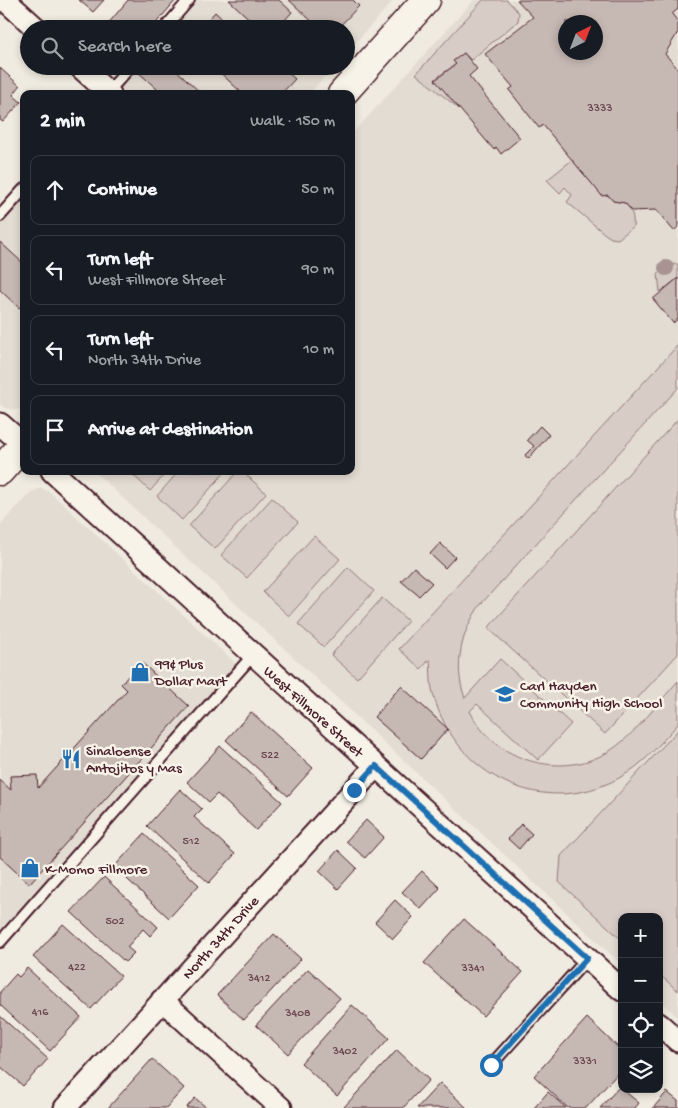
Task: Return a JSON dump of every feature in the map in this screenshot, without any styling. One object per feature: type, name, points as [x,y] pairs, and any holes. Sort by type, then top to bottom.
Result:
[{"type":"main road","points":[[346,90],[426,0]]},
{"type":"main road","points":[[0,471],[20,449]]},
{"type":"street","points":[[5,0],[27,20]]},
{"type":"street","points":[[89,75],[105,90]]},
{"type":"street","points":[[0,424],[20,442]]},
{"type":"street","name":"West Fillmore Street","points":[[56,475],[618,986]]},
{"type":"street","name":"North 34th Drive","points":[[65,1108],[376,766]]},
{"type":"street","points":[[162,1000],[281,1108]]},
{"type":"street","points":[[663,1028],[678,1041]]},
{"type":"lane","points":[[172,20],[189,0]]},
{"type":"lane","points":[[110,90],[123,75]]},
{"type":"lane","points":[[2,210],[20,193]]},
{"type":"lane","points":[[0,942],[253,655]]},
{"type":"lane","points":[[491,1065],[587,958]]},
{"type":"shaded area","points":[[189,0],[394,0],[355,43],[355,20],[172,20]]},
{"type":"shaded area","name":"Carl Hayden Community High School","points":[[474,0],[678,0],[678,1018],[663,1004],[663,913],[618,913],[618,961],[98,475],[355,475],[355,131]]},
{"type":"shaded area","points":[[483,0],[507,0],[519,13],[518,21],[471,60],[464,53],[454,61],[456,64],[435,79],[463,112],[416,74]]},
{"type":"shaded area","points":[[123,75],[326,75],[313,90],[110,90]]},
{"type":"shaded area","points":[[572,160],[602,195],[608,195],[613,201],[625,203],[632,214],[633,227],[618,239],[611,238],[605,234],[567,202],[572,195],[565,187],[560,193],[547,180]]},
{"type":"shaded area","points":[[20,194],[20,409],[16,410],[5,408],[0,404],[0,216]]},
{"type":"shaded area","points":[[678,264],[678,278],[660,292],[658,274],[663,265]]},
{"type":"shaded area","points":[[678,345],[678,388],[481,604],[474,614],[464,637],[461,649],[460,674],[465,698],[500,659],[571,724],[538,760],[477,704],[470,711],[481,728],[495,742],[511,753],[530,761],[550,765],[570,764],[590,760],[608,752],[636,729],[678,681],[678,724],[651,754],[628,773],[590,790],[562,794],[534,791],[507,783],[483,769],[462,749],[445,725],[434,697],[431,683],[430,659],[421,669],[399,649]]},
{"type":"shaded area","points":[[678,419],[678,654],[605,734],[488,628]]},
{"type":"shaded area","points":[[133,475],[164,475],[150,491]]},
{"type":"shaded area","points":[[175,475],[222,475],[182,520],[157,496]]},
{"type":"shaded area","points":[[234,475],[246,475],[266,493],[215,549],[189,526]]},
{"type":"shaded area","points":[[41,488],[50,492],[241,668],[0,933],[0,525],[31,492]]},
{"type":"shaded area","points":[[272,498],[298,522],[247,578],[221,555]]},
{"type":"shaded area","points":[[314,536],[340,559],[289,616],[263,592]]},
{"type":"shaded area","points":[[348,567],[374,591],[324,647],[298,624]]},
{"type":"shaded area","points":[[382,598],[408,621],[357,678],[331,655]]},
{"type":"shaded area","points":[[678,730],[678,991],[663,978],[663,913],[618,913],[618,936],[559,882],[561,856]]},
{"type":"building","points":[[79,0],[104,0],[93,12]]},
{"type":"building","points":[[128,0],[176,0],[159,20],[111,20]]},
{"type":"building","points":[[229,0],[279,0],[292,12],[285,20],[250,20]]},
{"type":"building","points":[[289,0],[353,0],[359,6],[346,20],[310,20]]},
{"type":"building","points":[[517,0],[678,0],[678,9],[672,14],[678,22],[678,32],[665,54],[678,69],[678,227],[674,231],[656,210],[632,211],[625,203],[613,201],[608,195],[602,196],[543,125],[539,128],[509,90],[513,87],[485,54],[533,17]]},
{"type":"building","points":[[215,12],[223,20],[208,20]]},
{"type":"building","points":[[464,53],[477,69],[469,76],[520,138],[501,154],[496,147],[494,150],[435,80],[456,64],[453,61]]},
{"type":"building","points":[[0,68],[20,86],[13,95],[20,103],[3,122],[0,120]]},
{"type":"building","points":[[141,75],[182,75],[198,90],[156,90]]},
{"type":"building","points":[[223,75],[291,75],[295,79],[285,90],[239,90]]},
{"type":"building","points":[[0,242],[20,260],[20,307],[0,290]]},
{"type":"building","points":[[678,278],[678,319],[673,323],[653,299]]},
{"type":"building","points":[[540,426],[549,435],[528,459],[525,455],[534,446],[527,440]]},
{"type":"building","points":[[440,543],[455,557],[445,568],[430,554]]},
{"type":"building","points":[[414,567],[432,583],[419,596],[401,581]]},
{"type":"building","points":[[141,662],[189,706],[29,884],[0,857],[0,780],[11,790],[10,776],[37,775],[38,788],[127,690],[121,684]]},
{"type":"building","points":[[401,686],[448,729],[421,759],[374,717]]},
{"type":"building","points":[[251,712],[313,768],[288,796],[226,740]]},
{"type":"building","points":[[220,746],[282,802],[256,830],[217,794],[209,802],[187,782]]},
{"type":"building","points":[[180,789],[202,809],[194,817],[235,854],[209,883],[147,826]]},
{"type":"building","points":[[366,820],[384,837],[365,858],[346,841]]},
{"type":"building","points":[[521,824],[532,834],[519,849],[508,839]]},
{"type":"building","points":[[144,834],[199,885],[169,918],[114,867]]},
{"type":"building","points":[[338,850],[357,868],[338,889],[319,871]]},
{"type":"building","points":[[422,871],[440,888],[421,909],[402,892]]},
{"type":"building","points":[[104,877],[158,927],[150,936],[143,929],[127,947],[134,953],[125,962],[71,912]]},
{"type":"building","points":[[395,900],[413,917],[393,939],[375,922]]},
{"type":"building","points":[[464,919],[523,972],[483,1016],[424,963]]},
{"type":"building","points":[[63,924],[121,976],[91,1009],[33,957]]},
{"type":"building","points":[[274,934],[301,959],[244,1020],[217,995]]},
{"type":"building","points":[[27,968],[81,1017],[50,1051],[0,1005],[0,992],[16,974],[19,977]]},
{"type":"building","points":[[308,969],[340,998],[288,1054],[256,1025]]},
{"type":"building","points":[[352,1005],[389,1038],[337,1096],[301,1063]]},
{"type":"building","points":[[0,1016],[48,1059],[23,1086],[0,1066]]},
{"type":"building","points":[[587,1018],[618,1047],[618,1073],[586,1108],[568,1108],[534,1076]]},
{"type":"building","points":[[397,1050],[429,1080],[403,1108],[345,1108],[344,1107]]},
{"type":"building","points":[[152,1059],[184,1088],[166,1108],[108,1108]]},
{"type":"building","points":[[440,1083],[467,1108],[417,1108]]},
{"type":"building","points":[[618,1088],[618,1093],[627,1093],[639,1103],[635,1108],[600,1108]]},
{"type":"building","points":[[548,1092],[566,1108],[534,1108]]},
{"type":"building","points":[[667,1092],[678,1101],[678,1108],[653,1108]]},
{"type":"building","points":[[195,1098],[207,1108],[186,1108]]},
{"type":"place","name":"99¢ Plus Dollar Mart","points":[[140,672]]},
{"type":"place","name":"Carl Hayden Community High School","points":[[505,694]]},
{"type":"place","name":"Sinaloense Antojitos y Mas","points":[[71,759]]},
{"type":"place","name":"K-Momo Fillmore","points":[[30,868]]},
{"type":"route","points":[[354,790],[376,766],[587,958],[491,1065]]}]
